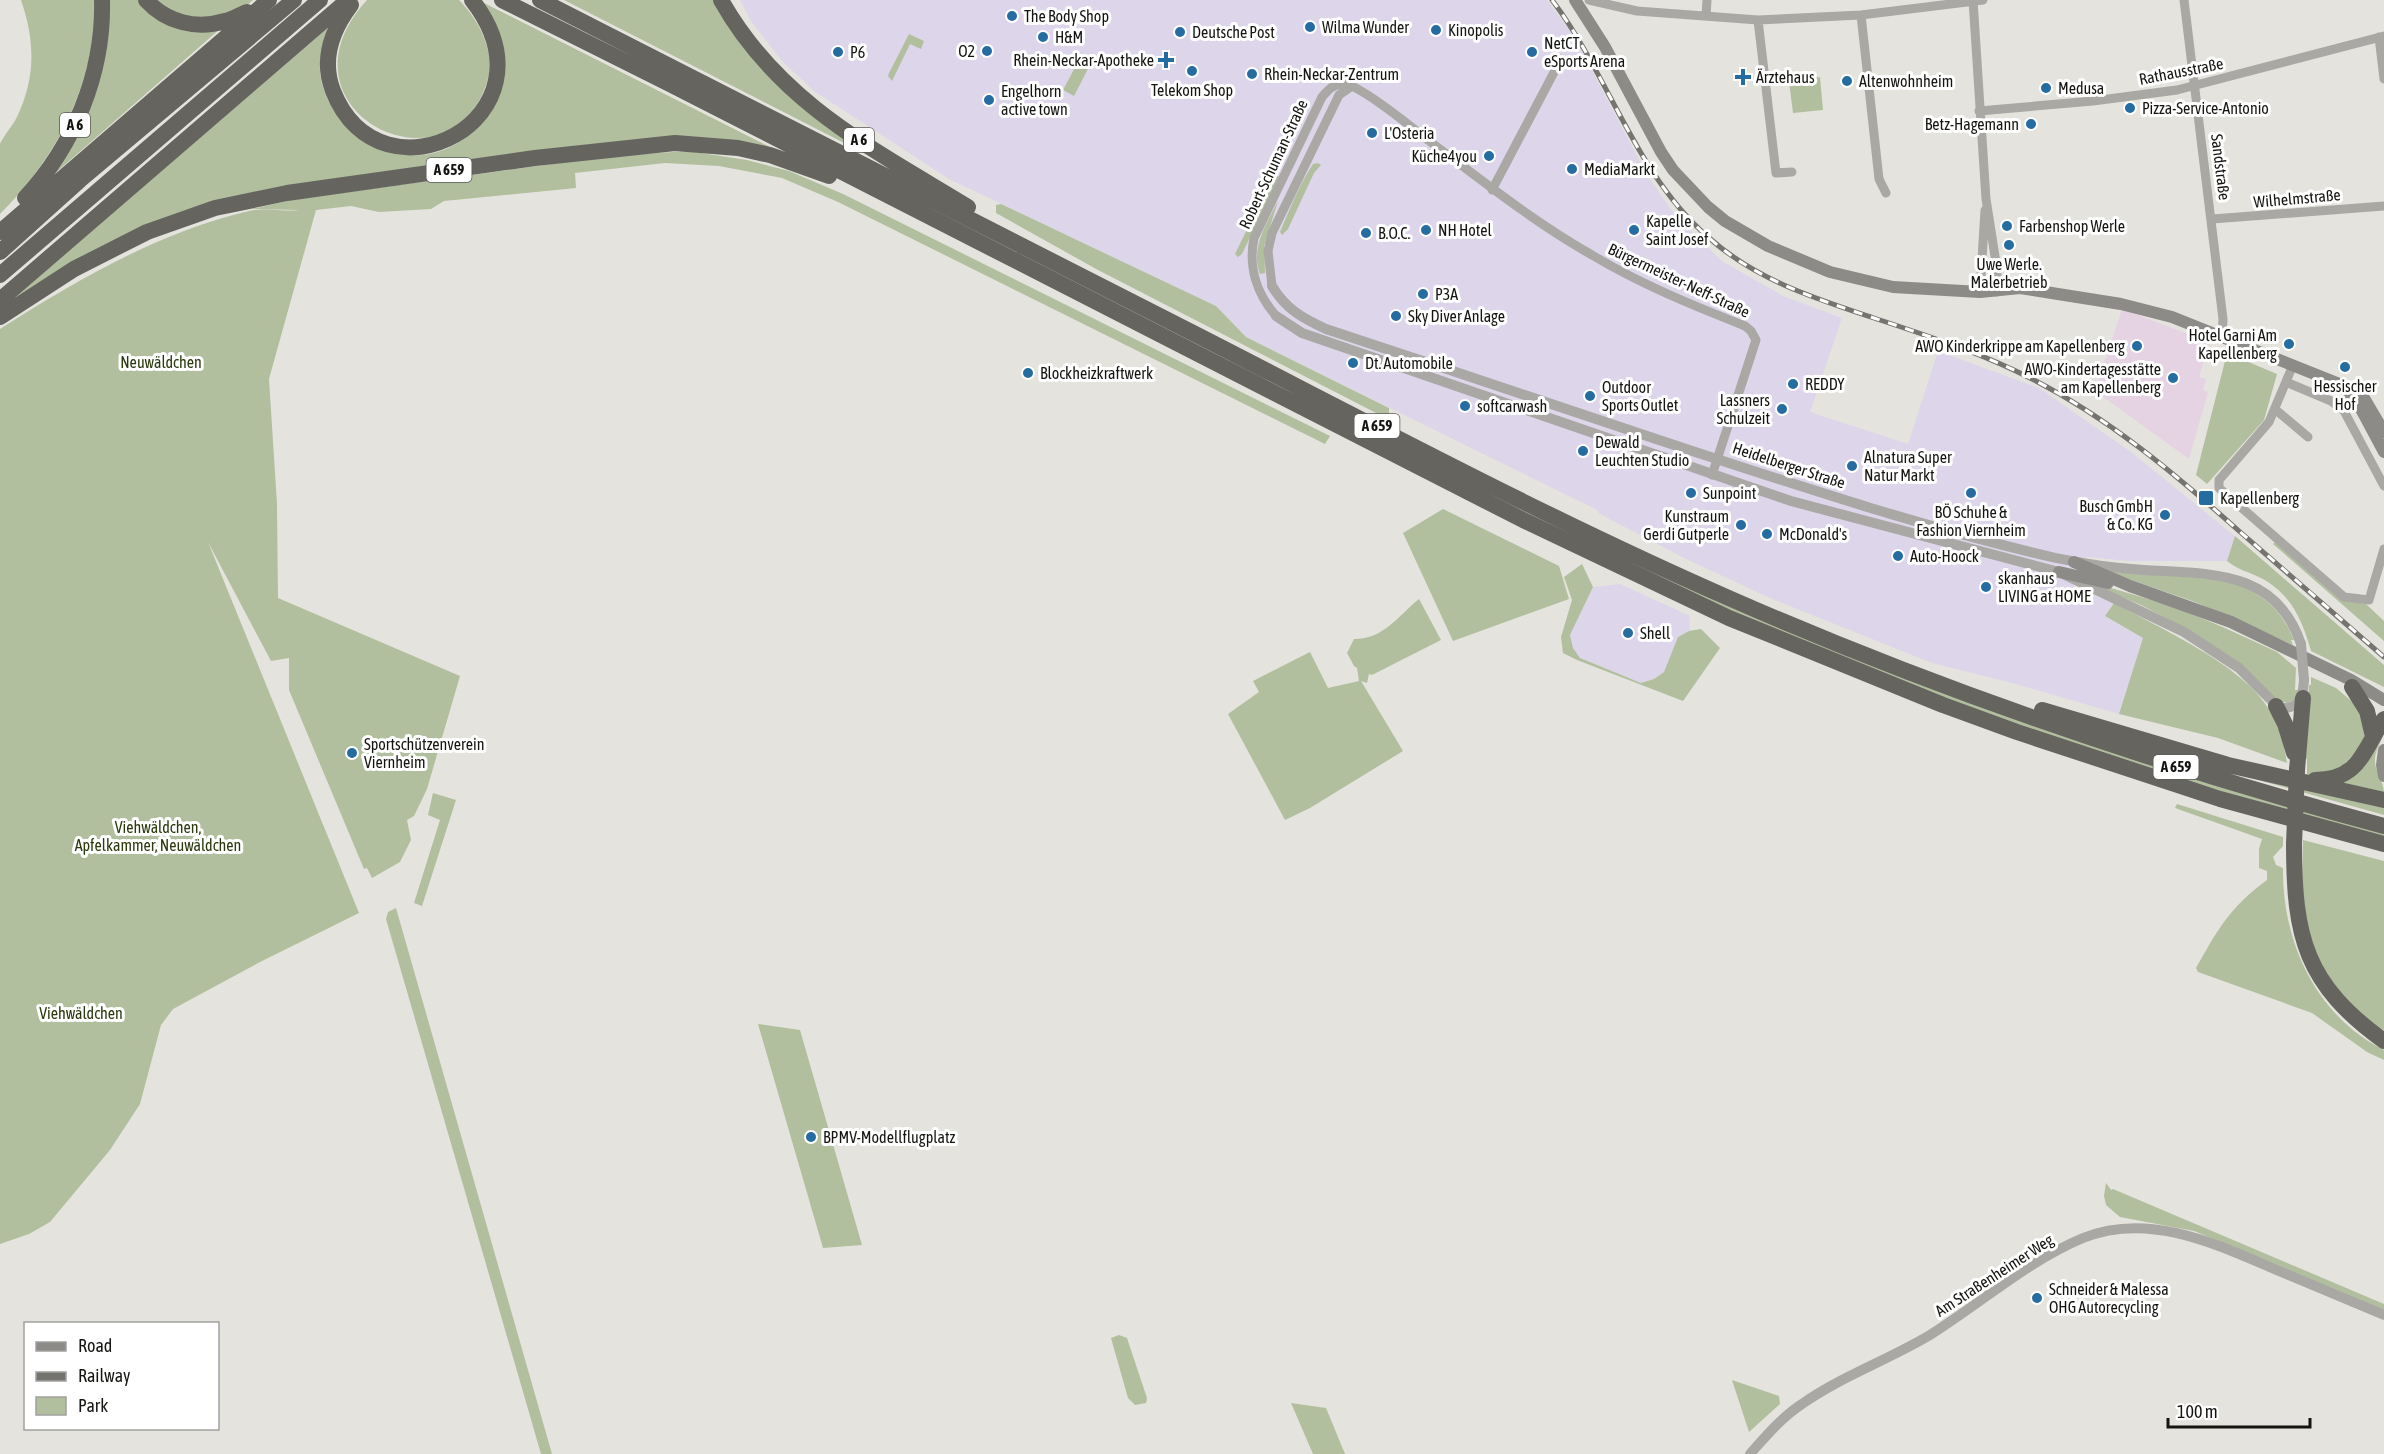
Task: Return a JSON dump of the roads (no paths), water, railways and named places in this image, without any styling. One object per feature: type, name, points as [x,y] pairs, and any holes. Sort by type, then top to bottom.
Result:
[{"type":"highway","name":"A 6","points":[[1,231],[59,154],[84,105],[100,47],[102,0]]},
{"type":"highway","points":[[146,0],[168,17],[197,25],[227,21],[264,4]]},
{"type":"highway","points":[[0,252],[80,180],[294,0]]},
{"type":"highway","points":[[0,275],[320,0]]},
{"type":"highway","points":[[0,300],[348,0]]},
{"type":"highway","points":[[355,0],[332,37],[328,62],[332,88],[344,112],[360,129],[376,139],[408,148],[425,147],[453,137],[480,115],[494,88],[498,71],[497,47],[484,16],[472,0]]},
{"type":"highway","name":"A 659","points":[[502,0],[1523,520],[1729,618],[1943,705],[2027,736],[2220,799],[2384,844]]},
{"type":"highway","name":"A 659","points":[[540,0],[1538,509],[1628,552],[1843,647],[1971,696],[2143,757],[2271,796],[2384,826]]},
{"type":"highway","name":"A 6","points":[[721,0],[753,50],[781,80],[812,107],[874,150],[971,209],[1026,248]]},
{"type":"highway","name":"A 6","points":[[1,231],[264,4]]},
{"type":"highway","name":"A 659","points":[[0,317],[52,281],[104,252],[165,225],[214,208],[335,185],[623,147],[675,143],[702,144],[759,152],[805,166],[917,210]]},
{"type":"highway","points":[[2352,687],[2367,711],[2379,744]]},
{"type":"highway","points":[[1971,696],[2014,701],[2170,749],[2296,771],[2324,780],[2340,777],[2350,772],[2379,744],[2384,719]]},
{"type":"highway","points":[[2303,698],[2296,771],[2294,844],[2294,890],[2298,921],[2305,948],[2315,971],[2330,994],[2364,1027],[2384,1041]]},
{"type":"highway","points":[[2276,706],[2285,724],[2296,771]]},
{"type":"highway","points":[[2296,771],[2384,800]]},
{"type":"highway","points":[[2364,1027],[2384,1034]]},
{"type":"main road","points":[[1575,0],[1605,47],[1661,153],[1690,190],[1725,221],[1768,246],[1830,272],[1893,287],[1996,292],[2020,296],[2073,296],[2162,314],[2361,394],[2381,430],[2384,452]]},
{"type":"main road","points":[[2074,562],[2130,586],[2231,622],[2351,681],[2384,702]]},
{"type":"main road","points":[[2059,572],[2130,586]]},
{"type":"main road","points":[[2286,648],[2352,687],[2384,702]]},
{"type":"main road","points":[[2379,744],[2384,776]]},
{"type":"street","points":[[1589,0],[1637,11],[1758,20],[1861,15],[1976,0],[1979,111],[1986,199],[1997,269],[1996,292]]},
{"type":"street","points":[[1706,16],[1707,0]]},
{"type":"street","name":"Sandstraße","points":[[2184,0],[2212,219],[2223,319],[2222,337]]},
{"type":"street","points":[[1861,15],[1879,179],[1886,193]]},
{"type":"street","points":[[1758,20],[1776,173],[1792,172]]},
{"type":"street","points":[[2382,36],[2384,79]]},
{"type":"street","name":"Rathausstraße","points":[[1979,111],[2093,101],[2195,87],[2382,36]]},
{"type":"street","points":[[1492,190],[1561,59]]},
{"type":"street","name":"Robert-Schuman-Straße","points":[[1276,316],[1264,301],[1255,278],[1252,263],[1254,238],[1322,97],[1330,88],[1338,85],[1352,86]]},
{"type":"street","name":"Bürgermeister-Neff-Straße","points":[[1352,86],[1417,132],[1492,190],[1592,256],[1660,291],[1745,326],[1751,331],[1756,340],[1712,475]]},
{"type":"street","name":"Robert-Schuman-Straße","points":[[1272,286],[1268,251],[1272,233],[1339,95],[1352,86]]},
{"type":"street","points":[[1980,292],[1986,199]]},
{"type":"street","name":"Wilhelmstraße","points":[[2212,219],[2384,206]]},
{"type":"street","name":"Heidelberger Straße","points":[[1272,286],[1288,308],[1300,317],[1326,329],[1884,513],[2004,546],[2074,562],[2223,576],[2242,580],[2261,589],[2289,617],[2299,640],[2304,680],[2303,698]]},
{"type":"street","name":"Heidelberger Straße","points":[[1276,316],[1302,333],[1791,501],[2059,572],[2184,632],[2239,668],[2276,706]]},
{"type":"street","points":[[2293,365],[2269,422],[2219,480],[2219,488],[2344,597],[2369,600],[2384,549]]},
{"type":"street","points":[[2286,382],[2331,401],[2344,411],[2384,486]]},
{"type":"street","points":[[2276,410],[2308,437]]},
{"type":"street","points":[[2276,706],[2288,708],[2303,698]]},
{"type":"street","name":"Am Straßenheimer Weg","points":[[1750,1454],[1773,1428],[1802,1403],[1928,1336],[2043,1258],[2086,1237],[2109,1230],[2145,1228],[2182,1233],[2217,1245],[2384,1315]]},
{"type":"railway","points":[[1552,0],[1572,29],[1661,184],[1683,212],[1726,252],[1766,276],[1808,295],[1935,338],[1994,361],[2032,379],[2088,411],[2115,429],[2190,488],[2384,657]]},
{"type":"place","name":"The Body Shop","points":[[1012,16]]},
{"type":"place","name":"Wilma Wunder","points":[[1310,27]]},
{"type":"place","name":"Kinopolis","points":[[1436,30]]},
{"type":"place","name":"Deutsche Post","points":[[1180,32]]},
{"type":"place","name":"H&M","points":[[1043,37]]},
{"type":"place","name":"O2","points":[[987,51]]},
{"type":"place","name":"P6","points":[[838,52]]},
{"type":"place","name":"NetCT eSports Arena","points":[[1532,52]]},
{"type":"place","name":"Rhein-Neckar-Apotheke","points":[[1166,60]]},
{"type":"place","name":"Telekom Shop","points":[[1192,71]]},
{"type":"place","name":"Rhein-Neckar-Zentrum","points":[[1252,74]]},
{"type":"place","name":"Ärztehaus","points":[[1743,77]]},
{"type":"place","name":"Altenwohnheim","points":[[1847,81]]},
{"type":"place","name":"Medusa","points":[[2046,88]]},
{"type":"place","name":"Engelhorn active town","points":[[989,100]]},
{"type":"place","name":"Pizza-Service-Antonio","points":[[2130,108]]},
{"type":"place","name":"Betz-Hagemann","points":[[2031,124]]},
{"type":"place","name":"L'Osteria","points":[[1372,133]]},
{"type":"place","name":"Küche4you","points":[[1489,156]]},
{"type":"place","name":"MediaMarkt","points":[[1572,169]]},
{"type":"place","name":"Farbenshop Werle","points":[[2007,226]]},
{"type":"place","name":"NH Hotel","points":[[1426,230]]},
{"type":"place","name":"Kapelle Saint Josef","points":[[1634,230]]},
{"type":"place","name":"B.O.C.","points":[[1366,233]]},
{"type":"place","name":"Uwe Werle. Malerbetrieb","points":[[2009,245]]},
{"type":"place","name":"P3A","points":[[1423,294]]},
{"type":"place","name":"Sky Diver Anlage","points":[[1396,316]]},
{"type":"place","name":"Hotel Garni Am Kapellenberg","points":[[2289,344]]},
{"type":"place","name":"AWO Kinderkrippe am Kapellenberg","points":[[2137,346]]},
{"type":"place","name":"Dt. Automobile","points":[[1353,363]]},
{"type":"place","name":"Hessischer Hof","points":[[2345,367]]},
{"type":"place","name":"Blockheizkraftwerk","points":[[1028,373]]},
{"type":"place","name":"AWO-Kindertagesstätte am Kapellenberg","points":[[2173,378]]},
{"type":"place","name":"REDDY","points":[[1793,384]]},
{"type":"place","name":"Outdoor Sports Outlet","points":[[1590,396]]},
{"type":"place","name":"softcarwash","points":[[1465,406]]},
{"type":"place","name":"Lassners Schulzeit","points":[[1782,409]]},
{"type":"place","name":"Dewald Leuchten Studio","points":[[1583,451]]},
{"type":"place","name":"Alnatura Super Natur Markt","points":[[1852,466]]},
{"type":"place","name":"Sunpoint","points":[[1691,493]]},
{"type":"place","name":"BÖ Schuhe & Fashion Viernheim","points":[[1971,493]]},
{"type":"place","name":"Kapellenberg","points":[[2206,498]]},
{"type":"place","name":"Busch GmbH & Co. KG","points":[[2165,515]]},
{"type":"place","name":"Kunstraum Gerdi Gutperle","points":[[1741,525]]},
{"type":"place","name":"McDonald's","points":[[1767,534]]},
{"type":"place","name":"Auto-Hoock","points":[[1898,556]]},
{"type":"place","name":"skanhaus LIVING at HOME","points":[[1986,587]]},
{"type":"place","name":"Shell","points":[[1628,633]]},
{"type":"place","name":"Sportschützenverein Viernheim","points":[[352,753]]},
{"type":"place","name":"BPMV-Modellflugplatz","points":[[811,1137]]},
{"type":"place","name":"Schneider & Malessa OHG Autorecycling","points":[[2037,1298]]},
{"type":"park label","name":"Neuwäldchen","points":[[161,362]]},
{"type":"park label","name":"Viehwäldchen, Apfelkammer, Neuwäldchen","points":[[158,836]]},
{"type":"park label","name":"Viehwäldchen","points":[[81,1013]]}]
